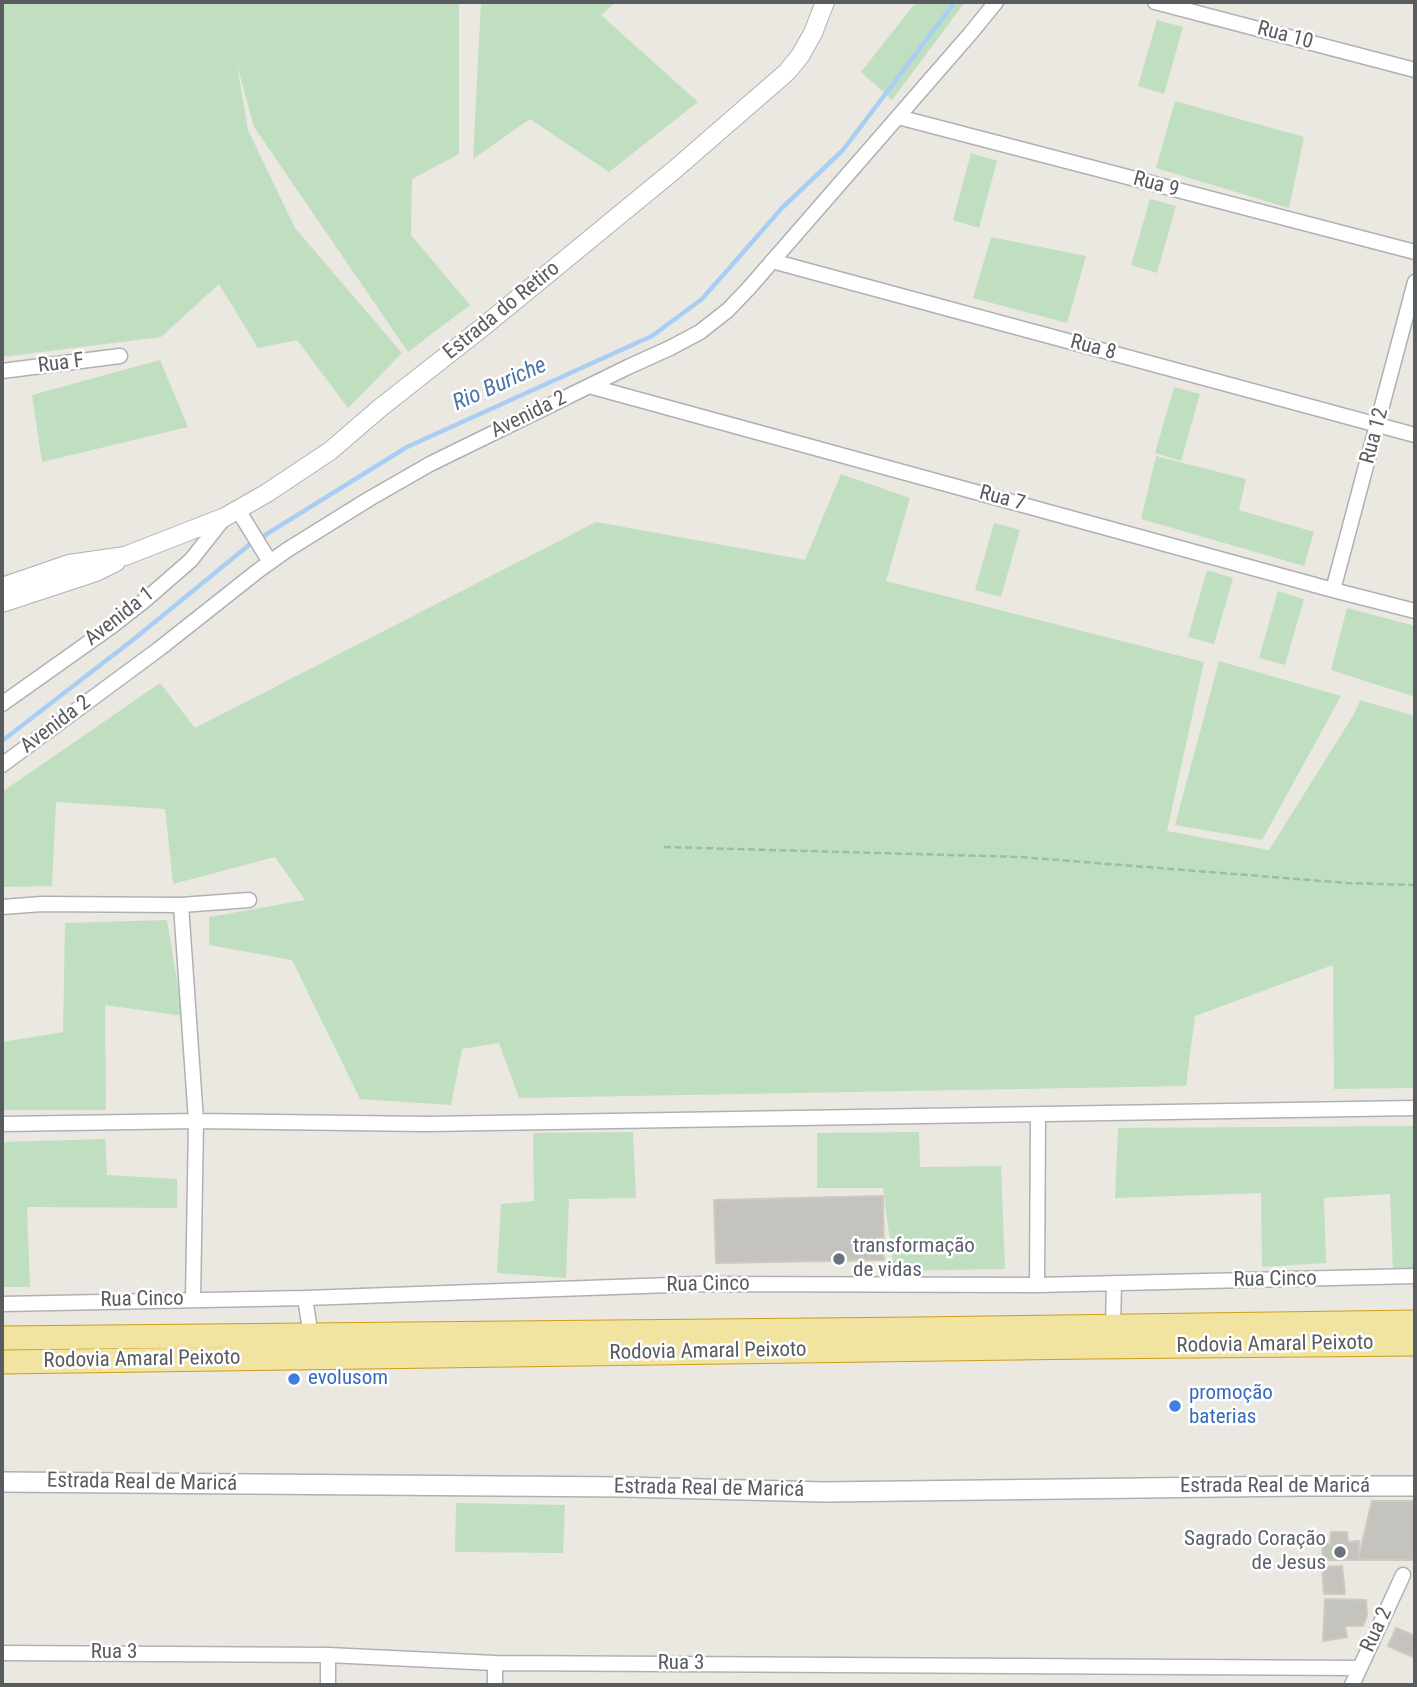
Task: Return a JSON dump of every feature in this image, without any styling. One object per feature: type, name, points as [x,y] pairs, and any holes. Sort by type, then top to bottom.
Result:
[{"type":"highway","name":"Rodovia Amaral Peixoto","points":[[2,1338],[1415,1322]]},
{"type":"highway","name":"Rodovia Amaral Peixoto","points":[[2,1362],[1415,1344]]},
{"type":"main road","name":"Estrada Real de Maricá","points":[[2,1482],[624,1487],[825,1492],[1415,1486]]},
{"type":"street","name":"Estrada do Retiro","points":[[2,603],[109,567],[125,556],[232,513],[330,451],[566,259],[787,72],[813,33],[825,2]]},
{"type":"street","name":"Avenida 2","points":[[2,765],[159,649],[266,556],[429,464],[700,332],[750,288],[996,2]]},
{"type":"street","name":"Rua 10","points":[[1155,2],[1415,70]]},
{"type":"street","name":"Rua 9","points":[[898,117],[1415,252]]},
{"type":"street","name":"Rua 8","points":[[772,261],[1415,435]]},
{"type":"street","name":"Rua 12","points":[[1333,590],[1415,282]]},
{"type":"street","name":"Rua F","points":[[2,371],[120,356]]},
{"type":"street","name":"Rua 7","points":[[589,386],[1415,611]]},
{"type":"street","points":[[232,513],[251,531],[266,556]]},
{"type":"street","name":"Avenida 1","points":[[2,704],[144,601],[191,560],[232,513]]},
{"type":"street","name":"Estrada do Retiro","points":[[2,587],[69,564],[125,556]]},
{"type":"street","points":[[2,907],[42,904],[181,905],[249,900]]},
{"type":"street","points":[[181,905],[196,1121],[193,1299]]},
{"type":"street","points":[[2,1124],[196,1121],[427,1124],[1415,1108]]},
{"type":"street","points":[[1037,1285],[1038,1115]]},
{"type":"street","name":"Rua Cinco","points":[[2,1304],[305,1298],[699,1284],[1037,1285],[1415,1276]]},
{"type":"street","points":[[1113,1326],[1114,1284]]},
{"type":"street","points":[[305,1298],[311,1336]]},
{"type":"street","name":"Rua 2","points":[[1352,1685],[1403,1575]]},
{"type":"street","name":"Rua 3","points":[[2,1653],[328,1655],[495,1662],[1360,1668]]},
{"type":"street","points":[[328,1655],[328,1685]]},
{"type":"street","points":[[495,1662],[495,1685]]},
{"type":"path","points":[[664,847],[1021,856],[1334,882],[1415,885]]},
{"type":"green space","points":[[2,2],[459,2],[459,154],[412,179],[411,235],[470,305],[408,352],[254,127],[237,65],[248,130],[295,228],[402,353],[348,408],[297,340],[258,348],[219,284],[161,337],[2,357]]},
{"type":"green space","points":[[481,2],[616,2],[601,15],[698,102],[609,172],[530,119],[473,159]]},
{"type":"green space","points":[[916,2],[965,2],[892,100],[861,72]]},
{"type":"green space","points":[[1157,20],[1183,27],[1164,94],[1138,86]]},
{"type":"green space","points":[[1175,101],[1304,137],[1289,208],[1156,168]]},
{"type":"green space","points":[[971,153],[997,161],[979,228],[953,220]]},
{"type":"green space","points":[[1150,199],[1176,206],[1157,273],[1131,265]]},
{"type":"green space","points":[[991,237],[1086,256],[1067,323],[973,298]]},
{"type":"green space","points":[[160,360],[188,427],[42,462],[32,395]]},
{"type":"green space","points":[[1174,387],[1200,394],[1181,461],[1155,453]]},
{"type":"green space","points":[[1156,456],[1246,479],[1239,510],[1314,532],[1304,566],[1141,519]]},
{"type":"green space","points":[[841,474],[910,498],[886,581],[1204,662],[1167,831],[1269,850],[1354,714],[1360,700],[1415,716],[1415,1088],[1334,1089],[1333,965],[1195,1016],[1186,1086],[519,1098],[499,1043],[462,1049],[451,1105],[360,1099],[292,960],[209,945],[209,917],[305,900],[275,857],[173,884],[165,809],[56,802],[52,886],[2,887],[2,792],[160,683],[195,728],[596,522],[805,560]]},
{"type":"green space","points":[[994,523],[1020,530],[1001,597],[975,590]]},
{"type":"green space","points":[[1207,570],[1233,578],[1214,644],[1188,637]]},
{"type":"green space","points":[[1278,591],[1304,599],[1285,665],[1259,658]]},
{"type":"green space","points":[[1347,608],[1415,626],[1415,697],[1331,670]]},
{"type":"green space","points":[[1219,661],[1341,696],[1262,840],[1175,825]]},
{"type":"green space","points":[[167,920],[183,1016],[105,1005],[106,1110],[2,1110],[2,1042],[63,1032],[65,923]]},
{"type":"green space","points":[[1415,1126],[1415,1268],[1393,1271],[1390,1194],[1324,1198],[1326,1263],[1262,1267],[1261,1193],[1115,1198],[1118,1128]]},
{"type":"green space","points":[[633,1132],[636,1198],[569,1199],[566,1278],[497,1273],[501,1204],[534,1201],[533,1133]]},
{"type":"green space","points":[[919,1132],[920,1167],[1001,1166],[1005,1269],[894,1271],[883,1188],[817,1188],[817,1133]]},
{"type":"green space","points":[[105,1139],[107,1175],[177,1179],[177,1208],[27,1207],[30,1287],[2,1287],[2,1142]]},
{"type":"green space","points":[[456,1503],[565,1505],[563,1553],[455,1552]]},
{"type":"building","points":[[883,1196],[884,1260],[716,1263],[714,1200]]},
{"type":"building","points":[[1372,1501],[1415,1501],[1415,1560],[1358,1560]]},
{"type":"building","name":"Sagrado Coração de Jesus","points":[[1331,1532],[1347,1532],[1348,1542],[1359,1541],[1358,1560],[1323,1560],[1322,1544],[1330,1544]]},
{"type":"building","points":[[1342,1566],[1345,1594],[1324,1594],[1322,1567]]},
{"type":"building","points":[[1325,1599],[1366,1600],[1367,1616],[1363,1626],[1345,1626],[1347,1637],[1323,1641]]},
{"type":"building","points":[[1396,1628],[1415,1636],[1415,1658],[1388,1646]]},
{"type":"waterway","name":"Rio Buriche","points":[[2,741],[134,639],[249,545],[407,447],[652,336],[702,299],[782,208],[843,150],[955,2]]},
{"type":"place","name":"transformação de vidas","points":[[839,1259]]},
{"type":"place","name":"evolusom","points":[[294,1379]]},
{"type":"place","name":"promoção baterias","points":[[1175,1406]]},
{"type":"place","name":"Sagrado Coração de Jesus","points":[[1340,1552]]}]
